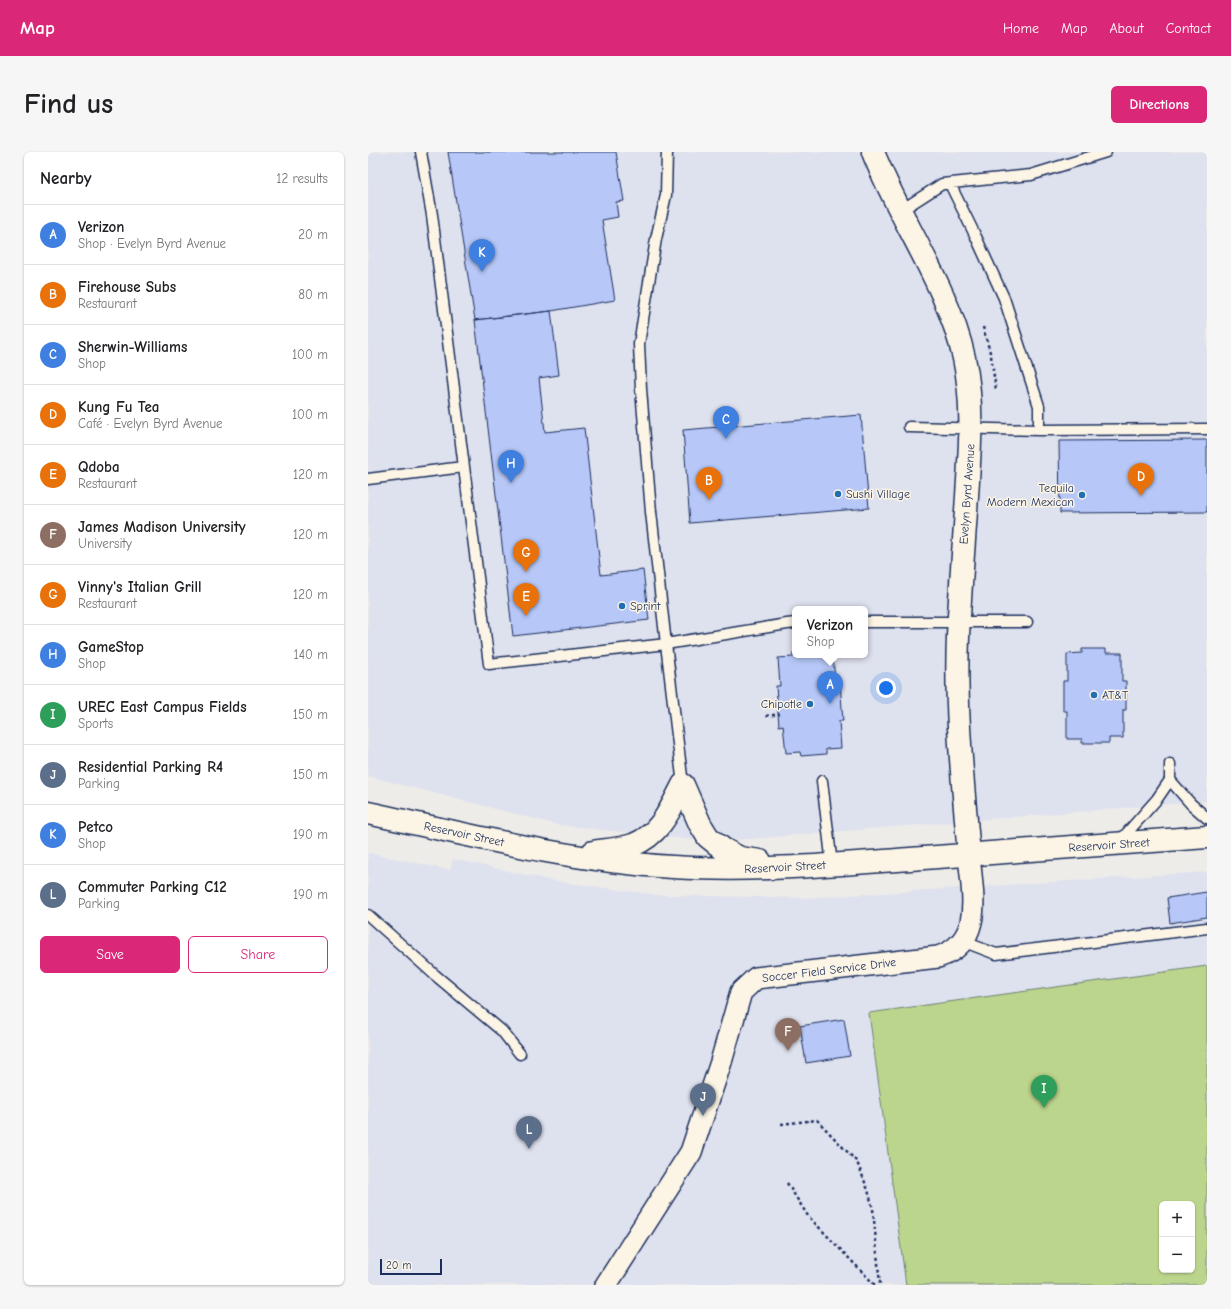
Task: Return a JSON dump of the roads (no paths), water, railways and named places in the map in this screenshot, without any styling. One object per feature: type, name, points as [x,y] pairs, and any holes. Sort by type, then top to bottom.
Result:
[{"type":"main road","name":"Evelyn Byrd Avenue","points":[[873,152],[946,305],[957,334],[968,380],[971,427],[957,675],[958,718],[969,855]]},
{"type":"main road","points":[[570,855],[633,845],[646,838],[666,817],[683,785]]},
{"type":"main road","points":[[683,785],[700,824],[708,837],[724,849],[740,858],[794,867]]},
{"type":"main road","name":"Reservoir Street","points":[[368,813],[457,833],[603,861],[672,867],[742,869],[832,865],[1207,837]]},
{"type":"street","name":"Soccer Field Service Drive","points":[[609,1284],[691,1152],[721,1062],[741,992],[756,978],[938,957],[954,949],[969,931],[973,914],[969,855]]},
{"type":"lane","points":[[421,152],[432,215],[489,664],[666,644],[792,623]]},
{"type":"lane","points":[[666,152],[666,195],[656,239],[639,344],[647,461],[666,644],[683,785]]},
{"type":"lane","points":[[900,211],[942,184],[1031,175],[1106,152]]},
{"type":"lane","points":[[950,184],[1004,298],[1039,406],[1039,430]]},
{"type":"lane","points":[[909,426],[1039,430],[1207,429]]},
{"type":"lane","points":[[368,479],[464,467]]},
{"type":"lane","points":[[868,622],[1027,622]]},
{"type":"lane","points":[[1118,844],[1157,800],[1170,780],[1170,764]]},
{"type":"lane","points":[[1170,780],[1191,804],[1207,818]]},
{"type":"lane","points":[[822,781],[832,865]]},
{"type":"lane","points":[[368,915],[435,975],[502,1031],[520,1054]]},
{"type":"lane","points":[[962,941],[996,954],[1207,928]]},
{"type":"place","name":"Petco","points":[[482,272]]},
{"type":"place","name":"Sherwin-Williams","points":[[726,439]]},
{"type":"place","name":"GameStop","points":[[511,483]]},
{"type":"place","name":"Sushi Village","points":[[838,494]]},
{"type":"place","name":"Tequila Modern Mexican","points":[[1082,495]]},
{"type":"place","name":"Kung Fu Tea","points":[[1141,496]]},
{"type":"place","name":"Firehouse Subs","points":[[709,500]]},
{"type":"place","name":"Vinny's Italian Grill","points":[[526,572]]},
{"type":"place","name":"Sprint","points":[[622,606]]},
{"type":"place","name":"Qdoba","points":[[526,616]]},
{"type":"place","name":"AT&T","points":[[1094,695]]},
{"type":"place","name":"Chipotle","points":[[810,704]]},
{"type":"place","name":"Verizon","points":[[830,704]]},
{"type":"place","name":"James Madison University","points":[[788,1051]]},
{"type":"place","name":"UREC East Campus Fields","points":[[1044,1108]]},
{"type":"place","name":"Residential Parking R4","points":[[703,1116]]},
{"type":"place","name":"Commuter Parking C12","points":[[529,1149]]}]
